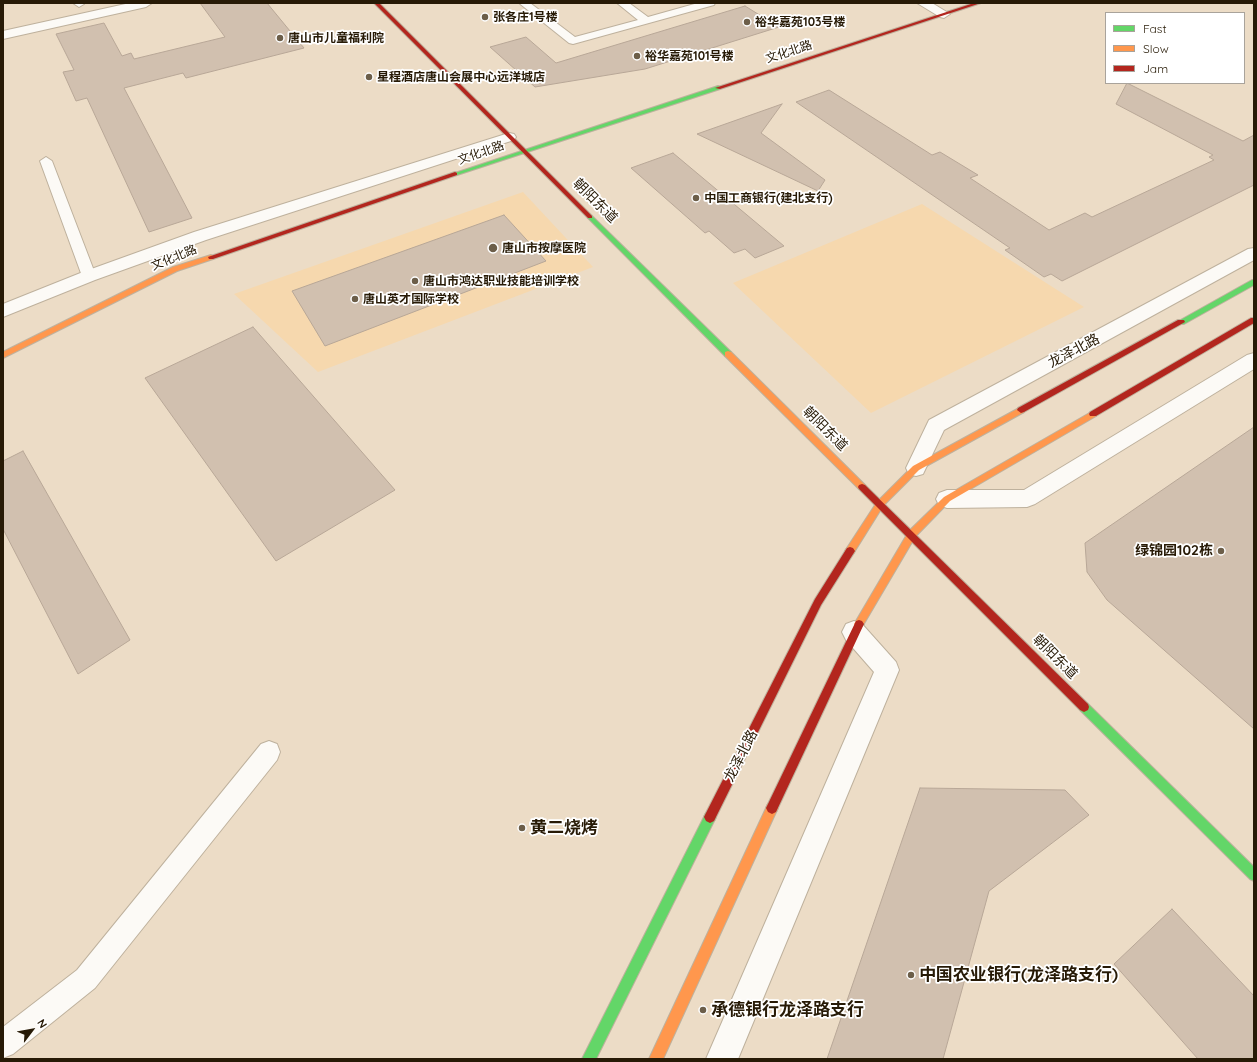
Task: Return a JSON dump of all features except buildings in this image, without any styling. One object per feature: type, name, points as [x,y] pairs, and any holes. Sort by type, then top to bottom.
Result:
[{"type":"main road","name":"朝阳东道","points":[[376,3],[509,137],[912,534],[1254,875]]},
{"type":"main road","name":"文化北路","points":[[3,355],[174,269],[524,151],[979,3]]},
{"type":"main road","name":"龙泽北路","points":[[589,1059],[818,602],[880,504],[916,468],[1254,282]]},
{"type":"main road","points":[[656,1059],[854,632],[912,534],[947,499],[1254,320]]},
{"type":"street","points":[[3,35],[146,3]]},
{"type":"street","points":[[922,3],[944,14]]},
{"type":"street","points":[[3,312],[89,276],[200,236],[509,137]]},
{"type":"street","name":"龙泽北路","points":[[916,468],[936,425],[1254,253]]},
{"type":"street","points":[[947,499],[1027,498],[1254,360]]},
{"type":"street","points":[[722,1059],[887,670],[854,632]]},
{"type":"lane","points":[[524,3],[573,41],[710,3]]},
{"type":"lane","points":[[622,3],[647,21]]},
{"type":"lane","points":[[46,161],[89,276]]},
{"type":"lane","points":[[3,1044],[86,979],[269,752]]},
{"type":"shaded area","name":"唐山市鸿达职业技能培训学校","points":[[523,192],[593,267],[318,372],[234,294]]},
{"type":"shaded area","points":[[922,204],[1084,307],[871,413],[733,283]]},
{"type":"traffic: fast","points":[[455,174],[718,88]]},
{"type":"traffic: fast","points":[[590,217],[728,354]]},
{"type":"traffic: fast","points":[[1181,322],[1254,282]]},
{"type":"traffic: fast","points":[[1084,707],[1254,875]]},
{"type":"traffic: fast","points":[[589,1059],[710,817]]},
{"type":"traffic: slow","points":[[3,355],[175,269],[211,257]]},
{"type":"traffic: slow","points":[[728,354],[862,487]]},
{"type":"traffic: slow","points":[[850,551],[880,504],[916,468],[1021,410]]},
{"type":"traffic: slow","points":[[859,624],[912,534],[947,499],[1093,414]]},
{"type":"traffic: slow","points":[[656,1059],[772,808]]},
{"type":"traffic: jam","points":[[376,3],[590,217]]},
{"type":"traffic: jam","points":[[718,88],[979,3]]},
{"type":"traffic: jam","points":[[211,257],[455,174]]},
{"type":"traffic: jam","points":[[1093,414],[1254,320]]},
{"type":"traffic: jam","points":[[1021,410],[1181,322]]},
{"type":"traffic: jam","points":[[862,487],[1084,707]]},
{"type":"traffic: jam","points":[[710,817],[818,602],[850,551]]},
{"type":"traffic: jam","points":[[772,808],[859,624]]},
{"type":"place","name":"张各庄1号楼","points":[[485,17]]},
{"type":"place","name":"裕华嘉苑103号楼","points":[[747,22]]},
{"type":"place","name":"唐山市儿童福利院","points":[[280,38]]},
{"type":"place","name":"裕华嘉苑101号楼","points":[[637,56]]},
{"type":"place","name":"星程酒店唐山会展中心远洋城店","points":[[369,77]]},
{"type":"place","name":"中国工商银行(建北支行)","points":[[696,198]]},
{"type":"place","name":"唐山市按摩医院","points":[[493,248]]},
{"type":"place","name":"唐山市鸿达职业技能培训学校","points":[[415,281]]},
{"type":"place","name":"唐山英才国际学校","points":[[355,299]]},
{"type":"place","name":"绿锦园102栋","points":[[1221,551]]},
{"type":"place","name":"黄二烧烤","points":[[522,828]]},
{"type":"place","name":"中国农业银行(龙泽路支行)","points":[[911,975]]},
{"type":"place","name":"承德银行龙泽路支行","points":[[703,1010]]}]
